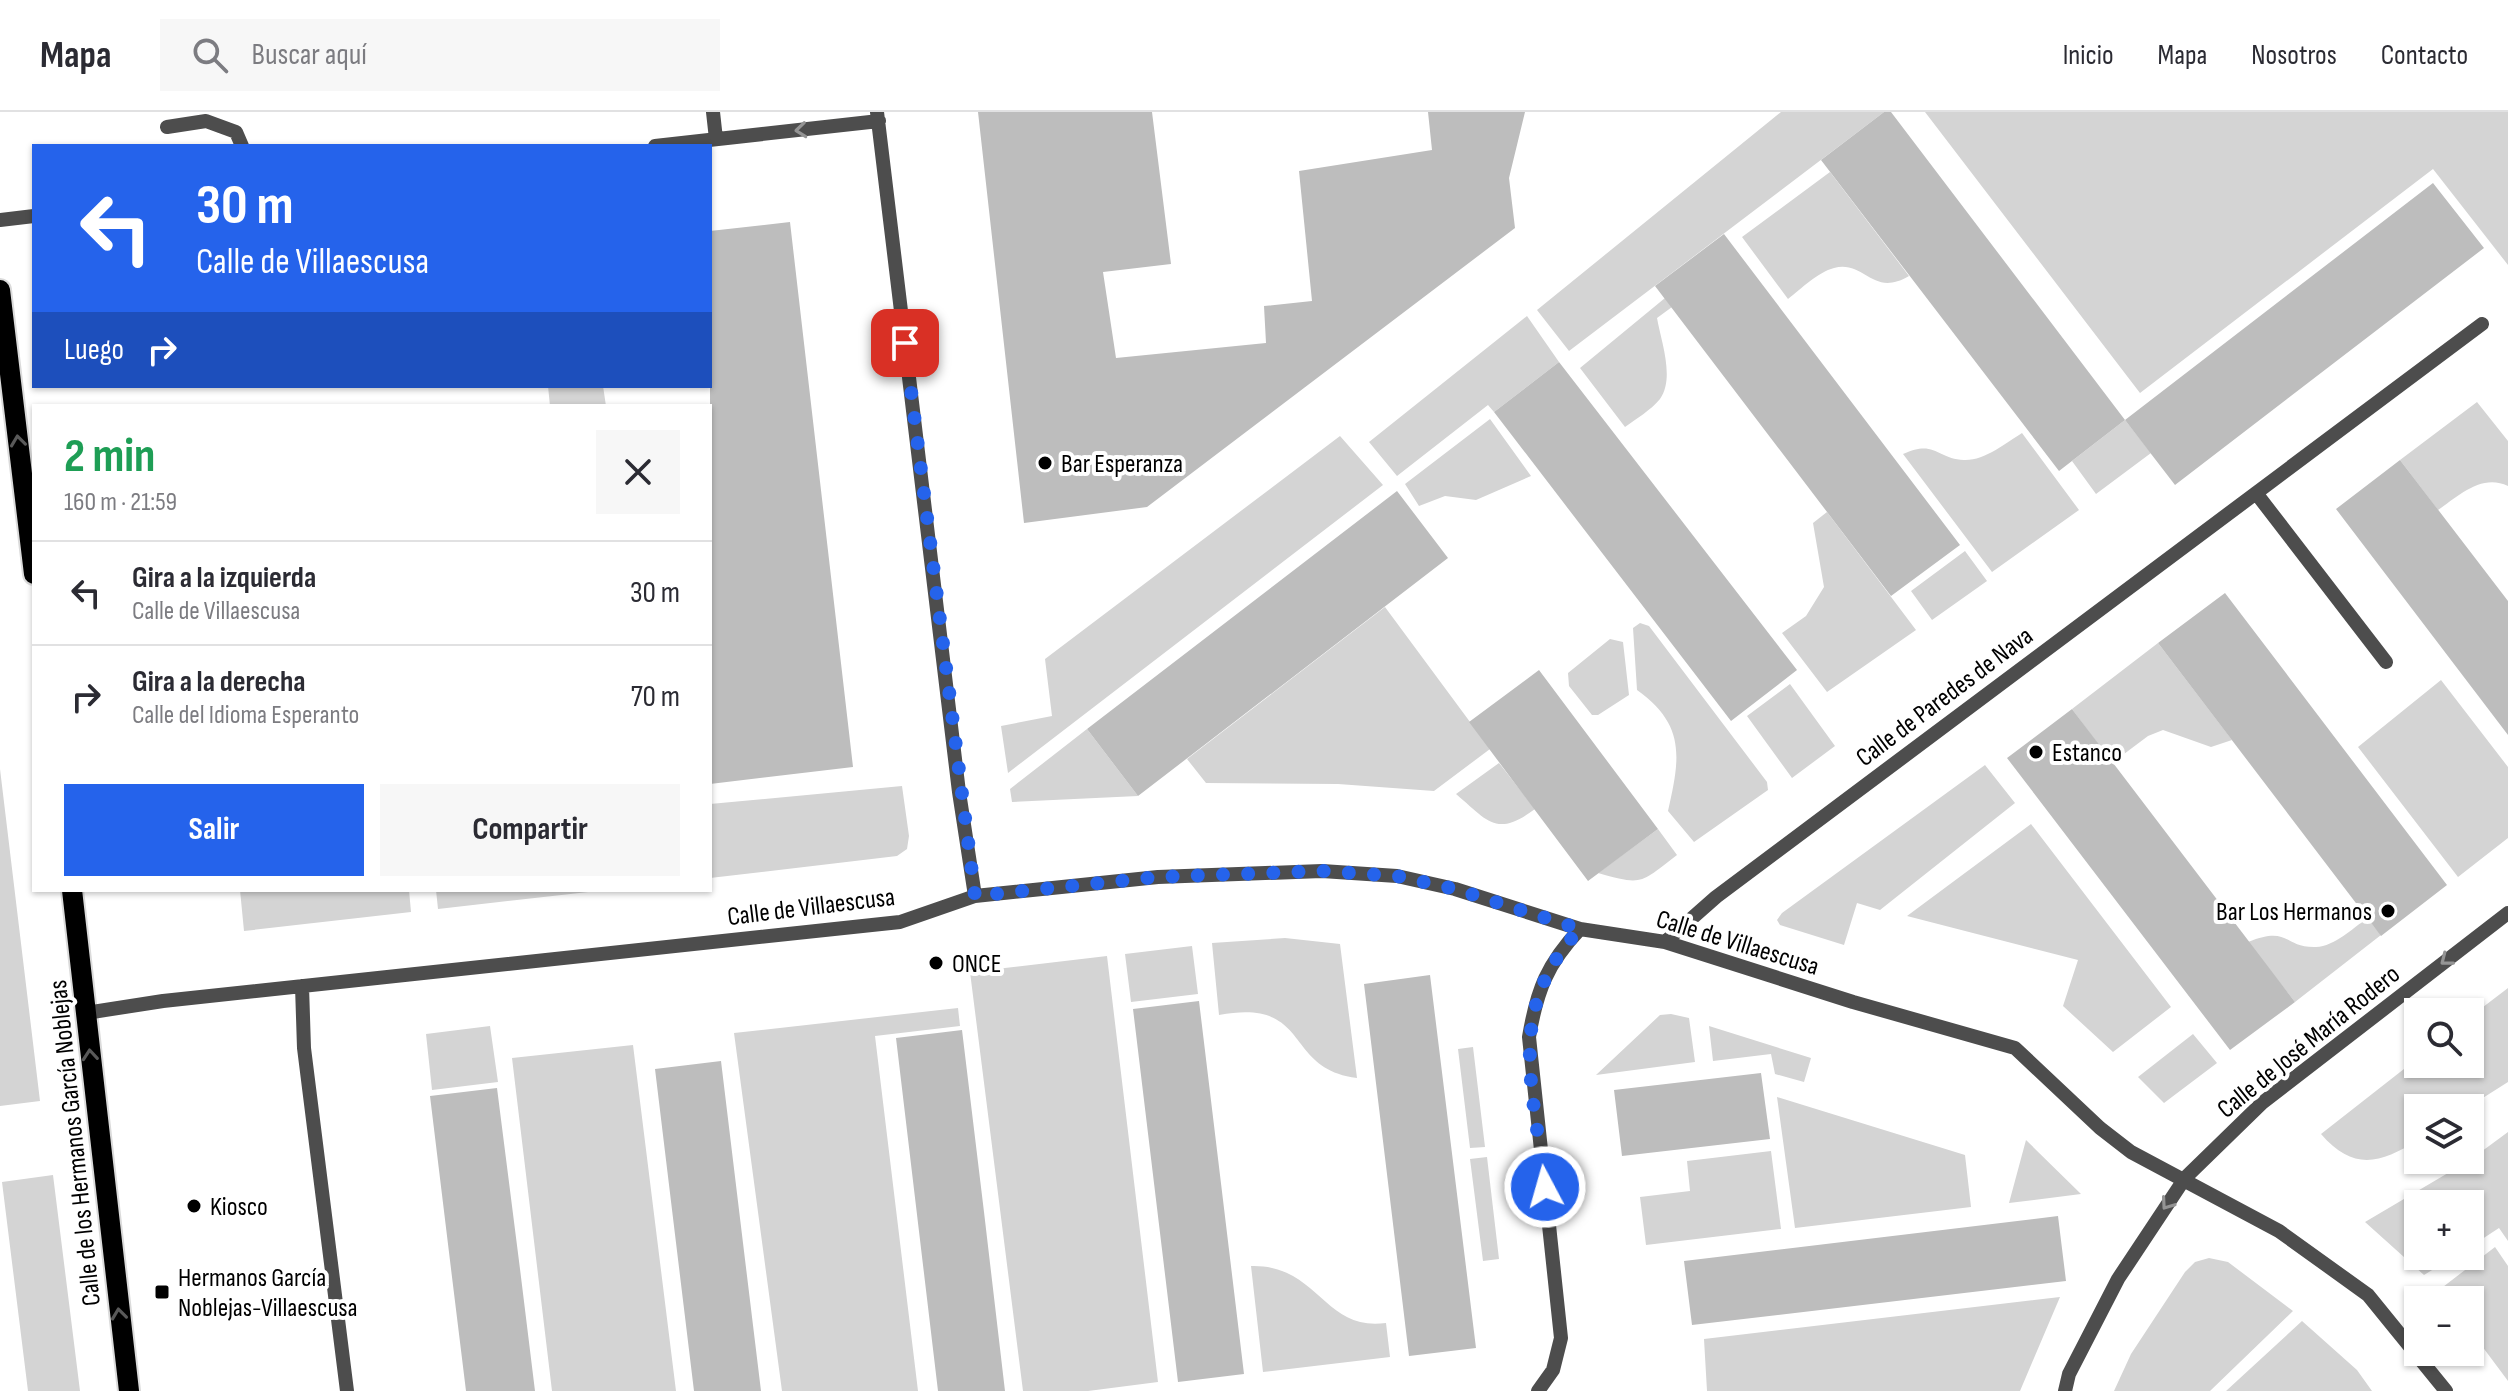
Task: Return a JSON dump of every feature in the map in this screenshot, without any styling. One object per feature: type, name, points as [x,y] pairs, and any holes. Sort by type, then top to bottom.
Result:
[{"type":"main road","points":[[0,290],[32,557]]},
{"type":"main road","name":"Calle de los Hermanos García Noblejas","points":[[72,892],[100,1162],[129,1391]]},
{"type":"street","points":[[713,112],[716,139]]},
{"type":"street","points":[[672,144],[878,117],[957,776],[975,896]]},
{"type":"street","points":[[167,127],[217,123],[236,132],[241,144]]},
{"type":"street","points":[[0,220],[32,216]]},
{"type":"street","name":"Calle de Paredes de Nava","points":[[1665,942],[1716,897],[2482,324]]},
{"type":"street","points":[[2256,493],[2386,662]]},
{"type":"street","name":"Calle de Villaescusa","points":[[86,1013],[302,986],[900,922],[975,896],[1158,877],[1322,871],[1397,876],[1441,886],[1580,929],[1665,942],[1853,1002],[2015,1048],[2100,1128],[2131,1152],[2185,1178],[2279,1231],[2368,1295],[2446,1391]]},
{"type":"street","name":"Calle de José María Rodero","points":[[2065,1391],[2069,1374],[2118,1279],[2185,1178],[2262,1103],[2508,913]]},
{"type":"street","points":[[1538,1391],[1553,1370],[1561,1338],[1529,1037],[1536,994],[1556,954],[1580,929]]},
{"type":"street","points":[[302,986],[304,1048],[347,1391]]},
{"type":"shaded area","points":[[1781,112],[1884,112],[1569,351],[1537,310]]},
{"type":"shaded area","points":[[1925,112],[2508,112],[2508,265],[2433,169],[2140,393]]},
{"type":"shaded area","points":[[1830,172],[1909,276],[1886,283],[1854,269],[1834,268],[1816,277],[1788,299],[1742,237]]},
{"type":"shaded area","points":[[1665,298],[1672,307],[1657,318],[1666,359],[1664,390],[1652,407],[1625,427],[1580,368]]},
{"type":"shaded area","points":[[1527,316],[1559,362],[1494,412],[1488,405],[1397,476],[1369,442]]},
{"type":"shaded area","points":[[548,388],[603,388],[606,404],[550,404]]},
{"type":"shaded area","points":[[2477,402],[2508,441],[2508,486],[2489,482],[2480,484],[2438,510],[2400,460]]},
{"type":"shaded area","points":[[1490,419],[1531,476],[1476,500],[1445,496],[1419,506],[1405,484]]},
{"type":"shaded area","points":[[2125,420],[2151,453],[2096,494],[2072,461]]},
{"type":"shaded area","points":[[2022,433],[2079,510],[1992,572],[1903,454],[1922,448],[1955,459],[1972,460],[1994,451]]},
{"type":"shaded area","points":[[1340,436],[1383,485],[1008,773],[1001,726],[1052,716],[1045,659]]},
{"type":"shaded area","points":[[1827,512],[1916,630],[1827,692],[1782,633],[1806,616],[1824,587],[1813,523]]},
{"type":"shaded area","points":[[1965,551],[1987,581],[1932,620],[1911,591]]},
{"type":"shaded area","points":[[1385,607],[1490,749],[1434,791],[1338,784],[1206,783],[1187,759]]},
{"type":"shaded area","points":[[1640,623],[1649,626],[1767,782],[1768,790],[1694,842],[1668,811],[1676,759],[1672,730],[1653,703],[1637,690],[1633,628]]},
{"type":"shaded area","points":[[1610,639],[1623,642],[1629,695],[1598,715],[1592,715],[1569,686],[1568,673]]},
{"type":"shaded area","points":[[2158,643],[2232,740],[2211,747],[2163,730],[2148,736],[2112,763],[2072,709]]},
{"type":"shaded area","points":[[2441,680],[2508,767],[2508,838],[2458,877],[2358,747]]},
{"type":"shaded area","points":[[1790,684],[1835,746],[1792,778],[1747,716]]},
{"type":"shaded area","points":[[1087,729],[1138,796],[1012,802],[1010,789]]},
{"type":"shaded area","points":[[1499,763],[1535,809],[1511,823],[1501,824],[1485,818],[1456,794]]},
{"type":"shaded area","points":[[1985,765],[2015,803],[1880,910],[1857,903],[1844,945],[1780,925],[1777,920],[1782,913]]},
{"type":"shaded area","points":[[0,769],[40,1101],[0,1106]]},
{"type":"shaded area","points":[[902,786],[909,836],[907,849],[897,856],[712,878],[712,804]]},
{"type":"shaded area","points":[[2031,824],[2171,1007],[2113,1052],[2063,1006],[2078,960],[1907,916]]},
{"type":"shaded area","points":[[1658,829],[1677,855],[1656,871],[1633,880],[1598,873]]},
{"type":"shaded area","points":[[240,892],[409,892],[411,912],[244,931]]},
{"type":"shaded area","points":[[436,892],[588,892],[438,909]]},
{"type":"shaded area","points":[[2367,918],[2381,935],[2295,1002],[2248,942],[2279,936],[2305,946],[2323,946]]},
{"type":"shaded area","points":[[1285,938],[1340,944],[1357,1078],[1333,1072],[1317,1062],[1284,1025],[1270,1016],[1249,1012],[1219,1015],[1212,943]]},
{"type":"shaded area","points":[[1192,946],[1198,994],[1131,1002],[1125,954]]},
{"type":"shaded area","points":[[1107,956],[1158,1382],[1088,1391],[1023,1391],[970,972]]},
{"type":"shaded area","points":[[2508,988],[2508,1082],[2484,1097],[2484,1094],[2404,1094],[2404,1148],[2379,1158],[2367,1160],[2344,1154],[2321,1134],[2404,1069],[2404,1078],[2484,1078],[2484,1006]]},
{"type":"shaded area","points":[[958,1008],[960,1026],[875,1036],[918,1391],[782,1391],[734,1033]]},
{"type":"shaded area","points":[[1660,1015],[1689,1018],[1695,1062],[1596,1075]]},
{"type":"shaded area","points":[[490,1026],[498,1082],[432,1090],[426,1034]]},
{"type":"shaded area","points":[[1709,1026],[1811,1058],[1804,1082],[1775,1074],[1771,1054],[1713,1061]]},
{"type":"shaded area","points":[[2193,1034],[2217,1063],[2164,1103],[2138,1077]]},
{"type":"shaded area","points":[[633,1045],[676,1391],[552,1391],[512,1058]]},
{"type":"shaded area","points":[[1473,1047],[1485,1147],[1470,1148],[1458,1049]]},
{"type":"shaded area","points":[[1777,1097],[1965,1155],[1971,1207],[1795,1228]]},
{"type":"shaded area","points":[[2508,1132],[2508,1241],[2499,1228],[2484,1238],[2484,1190],[2419,1190],[2446,1174],[2484,1174],[2484,1150]]},
{"type":"shaded area","points":[[2026,1140],[2081,1194],[2009,1203]]},
{"type":"shaded area","points":[[1771,1151],[1781,1229],[1646,1245],[1640,1197],[1690,1191],[1687,1161]]},
{"type":"shaded area","points":[[1487,1157],[1499,1259],[1483,1261],[1470,1159]]},
{"type":"shaded area","points":[[53,1175],[80,1391],[28,1391],[2,1182]]},
{"type":"shaded area","points":[[2404,1199],[2404,1257],[2365,1222]]},
{"type":"shaded area","points":[[2495,1247],[2508,1266],[2508,1381],[2484,1349],[2484,1286],[2444,1286],[2465,1270],[2484,1270],[2484,1255]]},
{"type":"shaded area","points":[[2209,1258],[2228,1262],[2293,1311],[2210,1391],[2114,1391],[2131,1354],[2185,1272],[2195,1262]]},
{"type":"shaded area","points":[[1251,1266],[1273,1268],[1292,1275],[1348,1318],[1365,1323],[1386,1323],[1390,1357],[1263,1372]]},
{"type":"shaded area","points":[[2060,1297],[2020,1391],[1707,1391],[1704,1339]]},
{"type":"shaded area","points":[[2302,1321],[2357,1370],[2372,1391],[2226,1391]]},
{"type":"building","points":[[978,112],[1152,112],[1171,264],[1103,272],[1116,358],[1266,343],[1264,306],[1312,301],[1299,171],[1432,150],[1428,112],[1525,112],[1509,178],[1515,228],[1147,507],[1024,523]]},
{"type":"building","points":[[1884,112],[1891,112],[2125,420],[2059,471],[1821,160]]},
{"type":"building","points":[[2433,183],[2484,248],[2175,485],[2125,420]]},
{"type":"building","points":[[790,222],[853,767],[712,784],[712,231]]},
{"type":"building","points":[[1724,234],[1960,545],[1891,596],[1655,286]]},
{"type":"building","points":[[1559,362],[1797,670],[1731,721],[1494,412]]},
{"type":"building","points":[[2400,460],[2508,601],[2508,735],[2336,509]]},
{"type":"building","points":[[1397,491],[1448,558],[1138,796],[1087,729]]},
{"type":"building","points":[[2225,593],[2447,885],[2381,936],[2158,643]]},
{"type":"building","points":[[1539,670],[1658,829],[1588,881],[1469,722]]},
{"type":"building","points":[[2072,709],[2295,1002],[2230,1050],[2007,758]]},
{"type":"building","points":[[1430,975],[1476,1348],[1409,1356],[1364,984]]},
{"type":"building","points":[[1199,1001],[1244,1374],[1178,1382],[1133,1009]]},
{"type":"building","points":[[962,1030],[1005,1391],[938,1391],[896,1038]]},
{"type":"building","points":[[721,1061],[761,1391],[694,1391],[677,1251],[655,1069]]},
{"type":"building","points":[[1761,1073],[1770,1139],[1622,1156],[1614,1090]]},
{"type":"building","points":[[497,1088],[535,1391],[466,1391],[430,1096]]},
{"type":"building","points":[[2058,1216],[2066,1281],[1692,1325],[1684,1261]]},
{"type":"place","name":"Bar Esperanza","points":[[1045,463]]},
{"type":"place","name":"Estanco","points":[[2036,752]]},
{"type":"place","name":"Bar Los Hermanos","points":[[2388,911]]},
{"type":"place","name":"ONCE","points":[[936,963]]},
{"type":"place","name":"Kiosco","points":[[194,1206]]},
{"type":"place","name":"Hermanos García Noblejas-Villaescusa","points":[[162,1292]]},
{"type":"route","points":[[905,343],[959,792],[975,896],[1158,877],[1322,871],[1397,876],[1455,889],[1580,929],[1556,954],[1536,994],[1529,1037],[1545,1187]]}]
